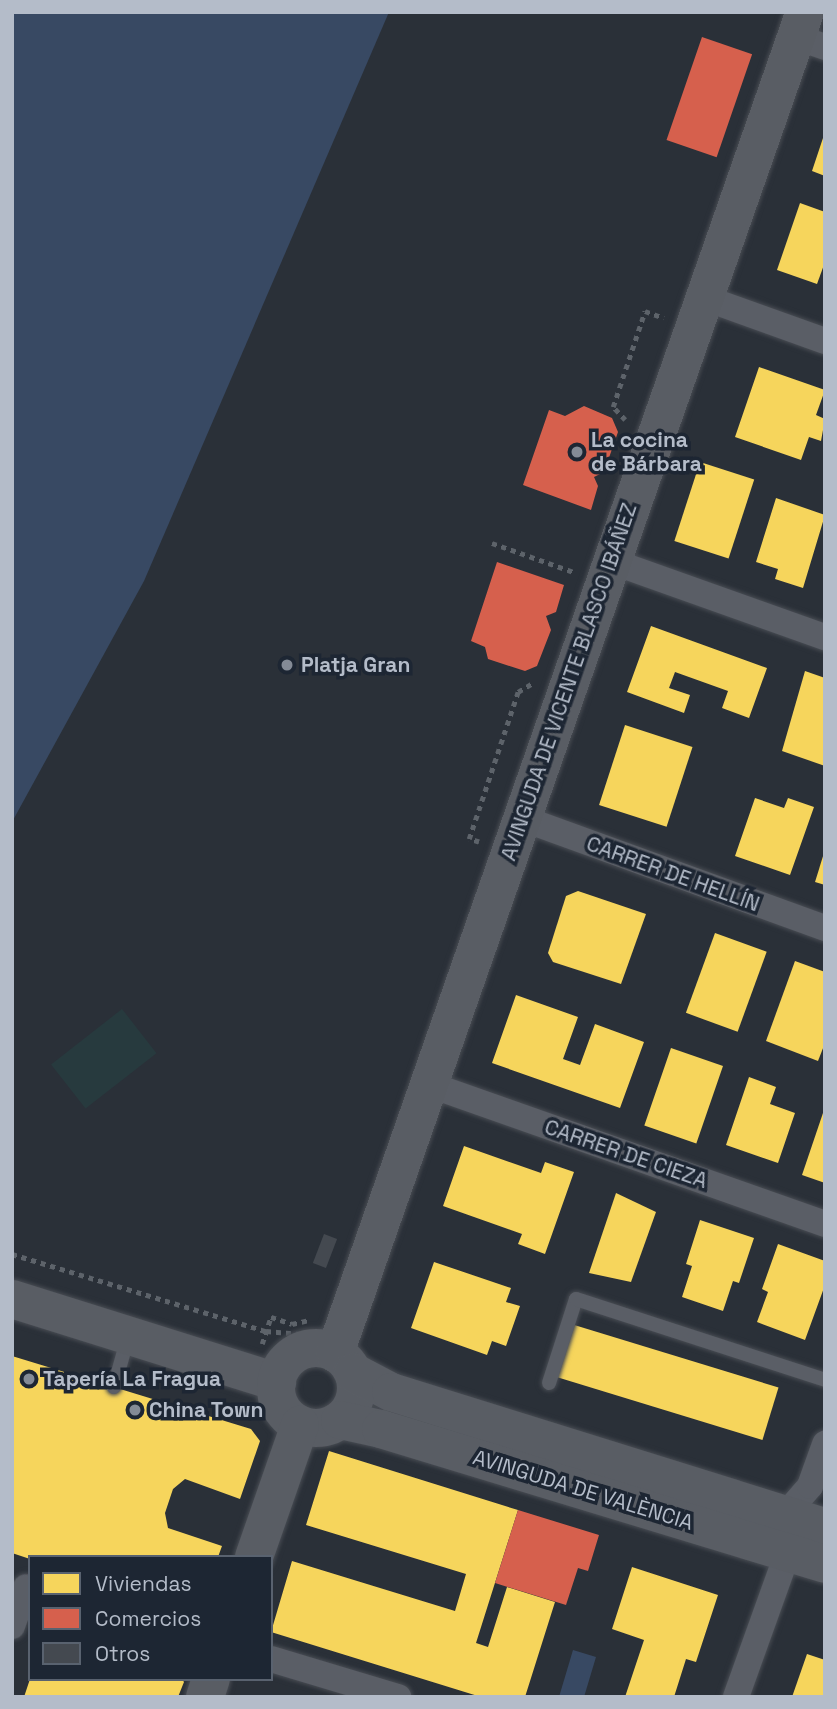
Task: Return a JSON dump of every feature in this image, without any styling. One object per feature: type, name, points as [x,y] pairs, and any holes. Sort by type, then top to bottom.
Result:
[{"type":"street","name":"AVINGUDA DE VICENTE BLASCO IBÁÑEZ","points":[[344,1362],[428,1084],[521,818],[588,572],[700,313],[809,32]]},
{"type":"street","points":[[700,313],[825,341]]},
{"type":"street","points":[[588,572],[825,637]]},
{"type":"street","name":"CARRER DE HELLÍN","points":[[521,818],[825,928]]},
{"type":"street","name":"CARRER DE CIEZA","points":[[428,1084],[825,1224]]},
{"type":"street","points":[[12,1299],[265,1378],[281,1407],[300,1425],[320,1428],[340,1420],[355,1399],[344,1362],[321,1348],[297,1353],[265,1378]]},
{"type":"street","name":"AVINGUDA DE VALÈNCIA","points":[[344,1362],[391,1392],[825,1527]]},
{"type":"street","name":"AVINGUDA DE VALÈNCIA","points":[[340,1420],[382,1429],[825,1564]]},
{"type":"street","points":[[255,1555],[300,1425]]},
{"type":"street","points":[[786,1515],[810,1486],[825,1444]]},
{"type":"street","points":[[736,1697],[788,1552]]},
{"type":"street","points":[[12,1626],[23,1586]]},
{"type":"street","points":[[273,1660],[398,1697]]},
{"type":"lane","points":[[549,1383],[576,1299],[825,1380]]},
{"type":"lane","points":[[114,1387],[128,1336]]},
{"type":"path","points":[[629,424],[613,407],[645,312],[700,313]]},
{"type":"path","points":[[492,543],[588,572]]},
{"type":"path","points":[[469,839],[518,692],[537,681]]},
{"type":"path","points":[[12,1254],[267,1331],[289,1335]]},
{"type":"path","points":[[265,1378],[267,1331],[271,1317],[292,1324],[315,1317]]},
{"type":"green space","points":[[122,1009],[156,1053],[86,1109],[51,1064]]},
{"type":"water","points":[[12,12],[389,12],[144,581],[12,822]]},
{"type":"water","points":[[573,1650],[596,1657],[584,1697],[559,1697]]},
{"type":"building: Viviendas","points":[[825,135],[825,176],[812,171]]},
{"type":"building: Viviendas","points":[[800,203],[825,212],[825,262],[817,284],[777,270]]},
{"type":"building: Viviendas","points":[[759,367],[825,390],[816,415],[825,419],[821,441],[809,437],[801,460],[735,437]]},
{"type":"building: Viviendas","points":[[700,462],[754,480],[729,559],[674,541]]},
{"type":"building: Viviendas","points":[[776,498],[825,515],[803,588],[775,579],[778,569],[756,562]]},
{"type":"building: Viviendas","points":[[651,626],[767,668],[749,718],[722,708],[728,691],[675,672],[669,688],[690,695],[684,713],[627,692]]},
{"type":"building: Viviendas","points":[[805,671],[825,678],[825,766],[782,751]]},
{"type":"building: Viviendas","points":[[625,725],[693,747],[667,827],[599,805]]},
{"type":"building: Viviendas","points":[[755,798],[784,808],[788,798],[814,807],[790,875],[735,856]]},
{"type":"building: Viviendas","points":[[825,853],[825,885],[815,882]]},
{"type":"building: Viviendas","points":[[578,891],[646,914],[621,984],[553,962],[548,953],[566,896]]},
{"type":"building: Viviendas","points":[[715,933],[767,952],[738,1032],[686,1013]]},
{"type":"building: Viviendas","points":[[795,961],[825,972],[825,1043],[818,1061],[766,1041]]},
{"type":"building: Viviendas","points":[[516,995],[578,1017],[563,1059],[580,1065],[595,1024],[644,1042],[620,1108],[492,1063]]},
{"type":"building: Viviendas","points":[[671,1048],[723,1066],[696,1143],[644,1126]]},
{"type":"building: Viviendas","points":[[749,1077],[776,1087],[770,1104],[795,1113],[778,1163],[726,1145]]},
{"type":"building: Viviendas","points":[[825,1110],[825,1183],[802,1175]]},
{"type":"building: Viviendas","points":[[464,1146],[541,1173],[545,1162],[574,1172],[545,1254],[518,1244],[522,1234],[443,1206]]},
{"type":"building: Viviendas","points":[[616,1193],[656,1212],[631,1282],[589,1273]]},
{"type":"building: Viviendas","points":[[700,1220],[754,1238],[739,1283],[733,1281],[723,1311],[682,1297],[692,1266],[686,1264]]},
{"type":"building: Viviendas","points":[[778,1244],[825,1261],[825,1285],[805,1340],[757,1322],[768,1292],[762,1289]]},
{"type":"building: Viviendas","points":[[434,1262],[511,1288],[506,1302],[520,1306],[506,1346],[492,1341],[487,1355],[411,1328]]},
{"type":"building: Viviendas","points":[[571,1324],[779,1387],[762,1440],[555,1377]]},
{"type":"building: Viviendas","points":[[12,1356],[251,1429],[260,1441],[240,1499],[185,1479],[173,1489],[165,1513],[168,1528],[222,1546],[219,1555],[28,1555],[28,1558],[12,1553]]},
{"type":"building: Viviendas","points":[[329,1451],[518,1510],[476,1643],[488,1647],[507,1587],[555,1602],[525,1697],[481,1697],[273,1633],[292,1561],[455,1611],[466,1574],[306,1525]]},
{"type":"building: Viviendas","points":[[632,1567],[718,1595],[696,1662],[686,1659],[674,1697],[625,1697],[644,1640],[612,1629]]},
{"type":"building: Viviendas","points":[[807,1654],[825,1660],[825,1697],[792,1697]]},
{"type":"building: Viviendas","points":[[29,1681],[184,1682],[178,1697],[24,1697]]},
{"type":"building: Comercios","points":[[702,37],[752,54],[717,157],[667,140]]},
{"type":"building: Comercios","points":[[584,406],[612,418],[618,432],[604,472],[594,477],[598,486],[591,510],[523,485],[549,410],[565,416]]},
{"type":"building: Comercios","points":[[497,562],[564,585],[556,612],[546,616],[551,630],[537,666],[525,671],[488,659],[485,647],[471,641]]},
{"type":"building: Comercios","points":[[518,1510],[599,1535],[588,1571],[578,1568],[566,1605],[495,1583]]},
{"type":"building: Otros","points":[[324,1234],[337,1239],[326,1268],[313,1263]]},
{"type":"place","name":"La cocina de Bárbara","points":[[577,452]]},
{"type":"place","name":"Platja Gran","points":[[287,665]]},
{"type":"place","name":"Tapería La Fragua","points":[[29,1379]]},
{"type":"place","name":"China Town","points":[[135,1410]]}]
